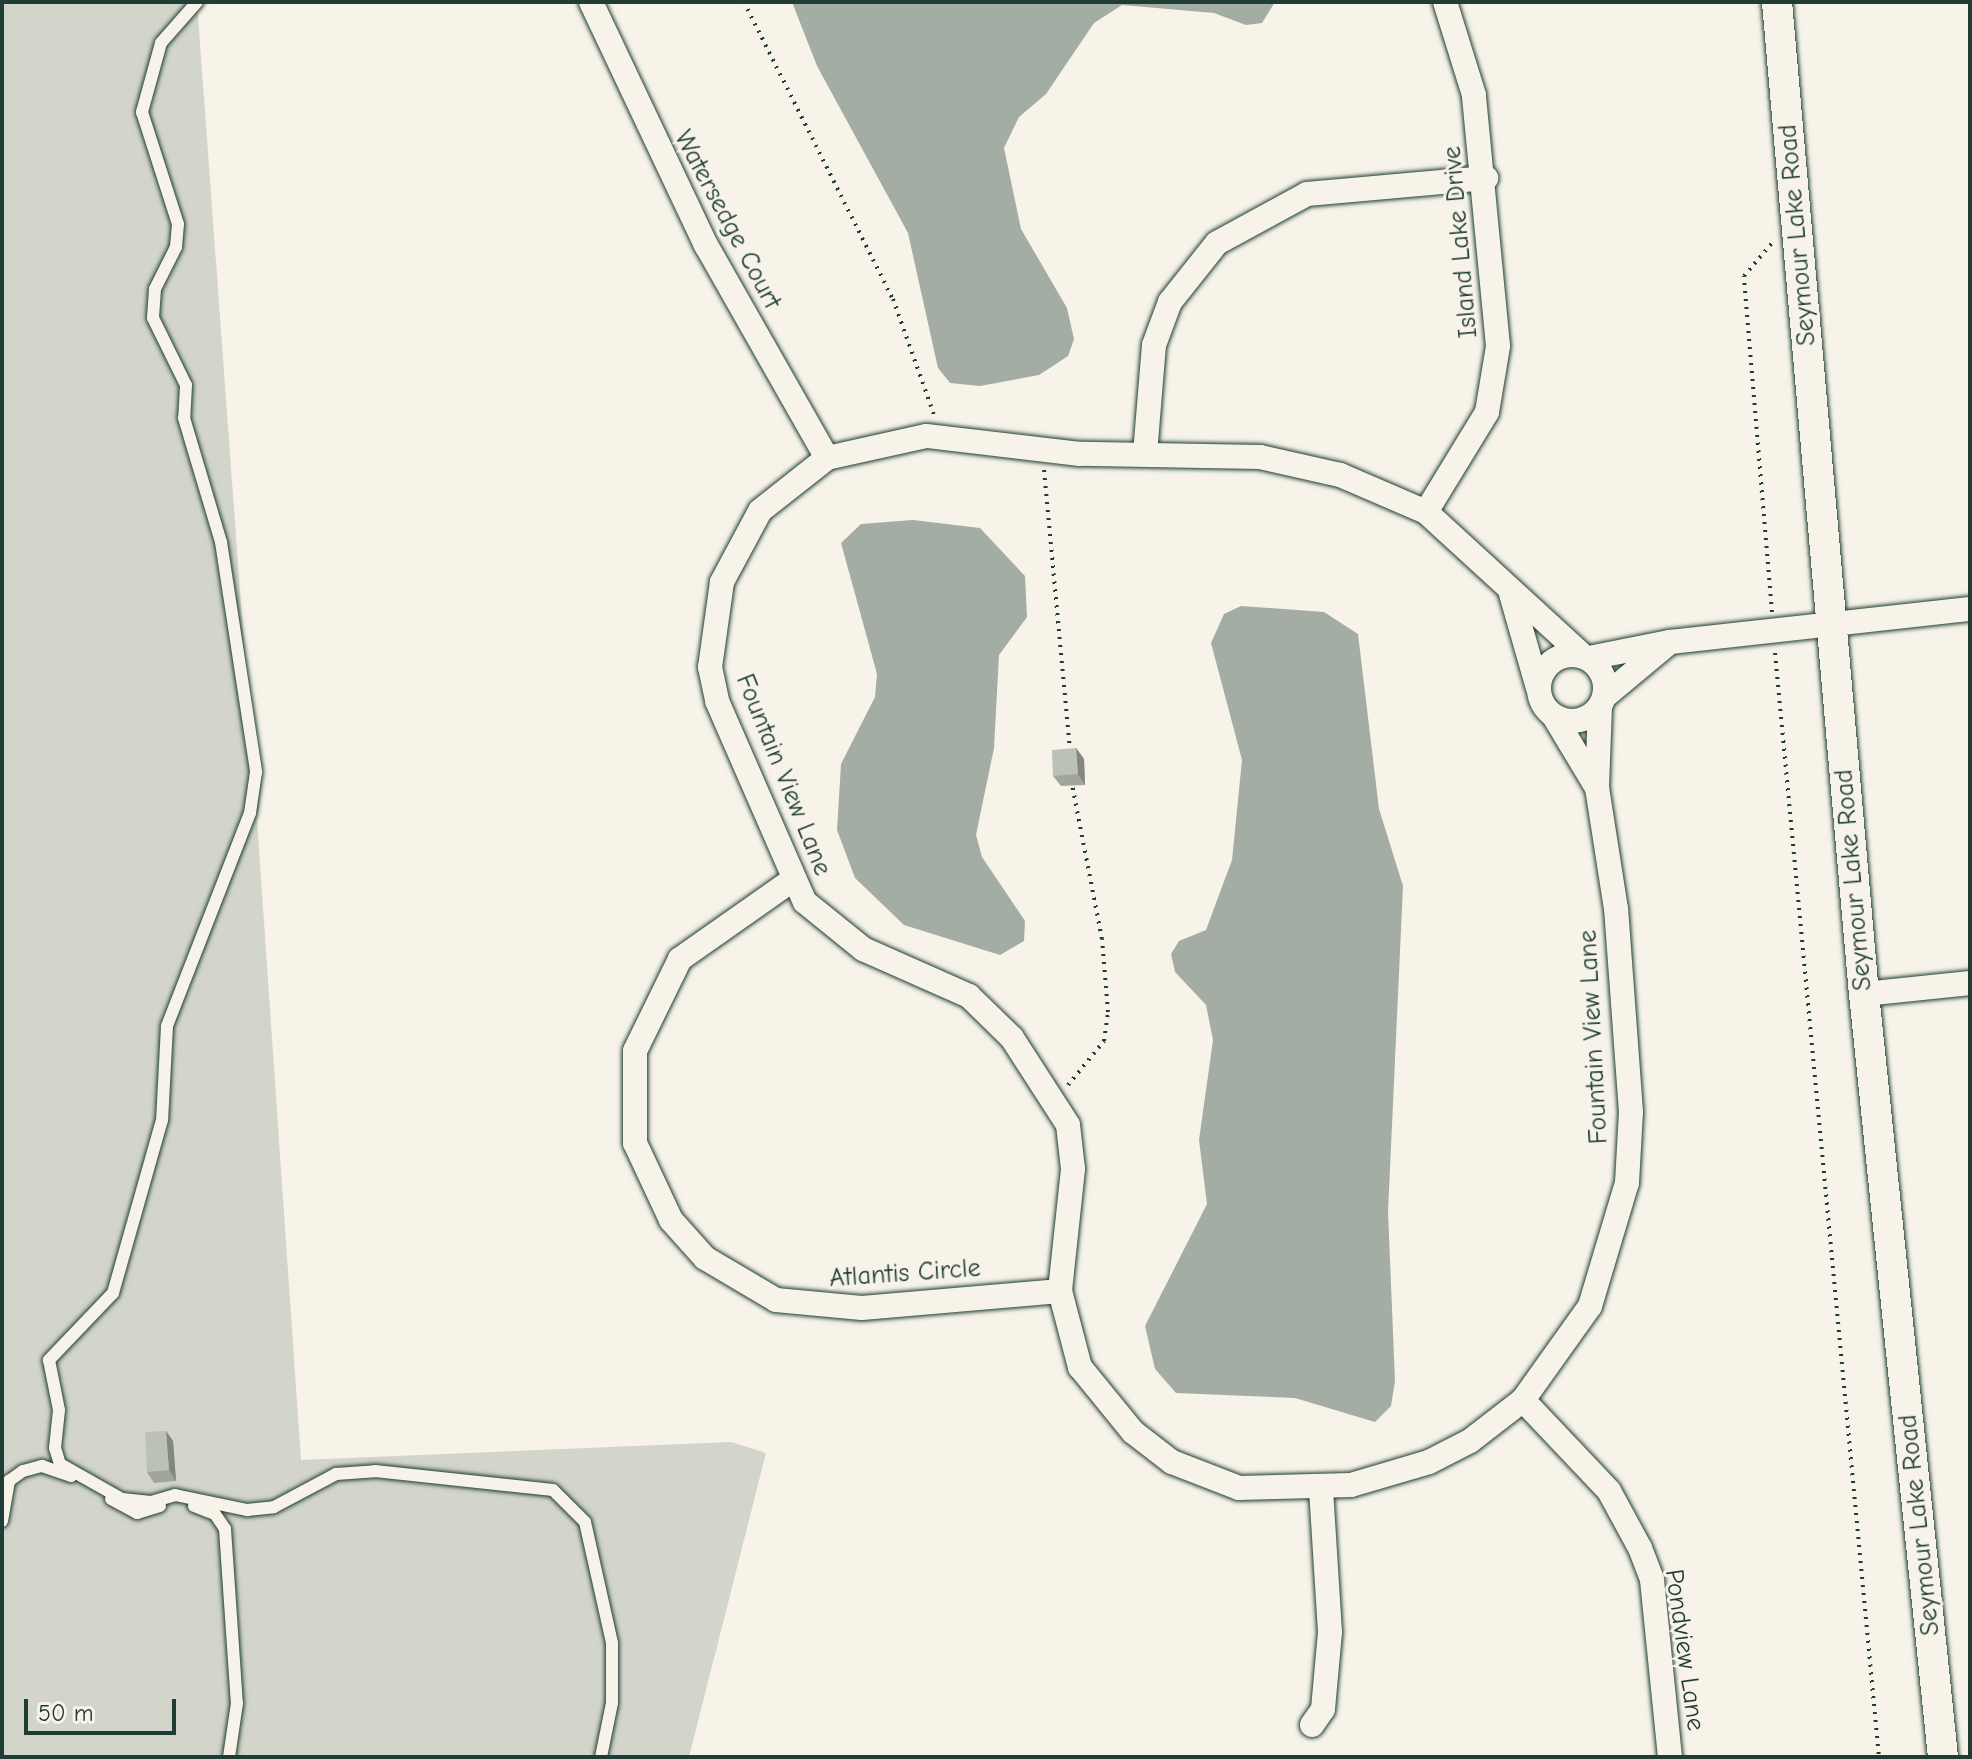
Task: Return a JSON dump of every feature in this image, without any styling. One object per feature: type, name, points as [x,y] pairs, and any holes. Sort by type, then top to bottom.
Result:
[{"type":"street","name":"Watersedge Court","points":[[591,2],[706,245],[827,458]]},
{"type":"street","name":"Island Lake Drive","points":[[1426,512],[1466,455],[1495,375],[1486,178],[1470,80],[1445,2]]},
{"type":"street","name":"Seymour Lake Road","points":[[1777,2],[1864,994],[1943,1757]]},
{"type":"street","points":[[1145,454],[1154,345],[1170,302],[1217,243],[1307,194],[1486,178]]},
{"type":"street","name":"Fountain View Lane","points":[[1584,655],[1511,594],[1486,562],[1426,512],[1340,475],[1276,460],[1040,451],[934,437],[875,442],[827,458],[760,511],[739,542],[711,622],[717,701],[791,881],[828,926],[863,949],[969,996],[1012,1038],[1053,1096],[1068,1125],[1073,1169],[1060,1291],[1080,1367],[1133,1432],[1172,1462],[1239,1488],[1321,1488],[1429,1462],[1523,1400],[1590,1306],[1627,1183],[1631,1112],[1616,909],[1597,788],[1602,702]]},
{"type":"street","name":"Fountain View Lane","points":[[1511,594],[1538,688]]},
{"type":"street","points":[[1670,642],[1602,702],[1574,722],[1555,718],[1538,688],[1547,665],[1584,655],[1670,642],[1773,629],[1970,609]]},
{"type":"street","points":[[1584,655],[1600,671],[1602,702]]},
{"type":"street","name":"Fountain View Lane","points":[[1555,718],[1597,788]]},
{"type":"street","name":"Atlantis Circle","points":[[791,881],[680,959],[635,1051],[635,1143],[671,1220],[705,1258],[776,1300],[862,1308],[1060,1291]]},
{"type":"street","points":[[1864,994],[1970,983]]},
{"type":"street","name":"Pondview Lane","points":[[1523,1400],[1609,1491],[1640,1548],[1652,1580],[1670,1757]]},
{"type":"street","points":[[1312,1725],[1323,1709],[1330,1632],[1321,1488]]},
{"type":"lane","points":[[197,2],[161,43],[142,112],[178,224],[176,247],[155,289],[153,318],[186,385],[184,418],[221,542],[256,772],[250,813],[167,1026],[162,1120],[113,1293],[49,1360],[59,1410],[55,1448],[60,1464],[122,1499],[151,1502],[175,1495],[247,1510],[274,1507],[336,1474],[375,1471],[553,1490],[585,1522],[612,1643],[612,1703],[601,1757]]},
{"type":"lane","points":[[2,1521],[9,1481],[42,1466],[125,1509],[174,1503],[215,1514],[225,1529],[237,1703],[229,1757]]},
{"type":"path","points":[[744,2],[893,299],[922,371],[934,437]]},
{"type":"path","points":[[1775,236],[1744,276],[1773,629],[1879,1757]]},
{"type":"path","points":[[1040,451],[1058,564],[1071,763]]},
{"type":"path","points":[[1053,1096],[1087,1068],[1104,1041],[1108,1012],[1071,776]]},
{"type":"shaded area","points":[[2,2],[197,2],[250,728],[256,730],[262,783],[257,820],[301,1460],[731,1442],[766,1453],[689,1757],[2,1757]]},
{"type":"shaded area","points":[[792,2],[1275,2],[1262,23],[1246,25],[1214,13],[1122,5],[1094,23],[1046,94],[1019,117],[1004,148],[1021,229],[1067,308],[1074,339],[1068,356],[1039,375],[980,386],[950,383],[938,368],[908,233],[817,66]]},
{"type":"shaded area","points":[[913,520],[980,528],[1025,576],[1027,617],[999,655],[994,748],[976,835],[982,857],[1025,921],[1024,941],[1000,955],[904,925],[855,878],[837,830],[841,764],[875,697],[877,674],[841,543],[861,524]]},
{"type":"shaded area","points":[[1241,606],[1324,612],[1358,634],[1379,809],[1403,886],[1388,1212],[1395,1381],[1391,1406],[1375,1422],[1295,1398],[1176,1393],[1155,1369],[1145,1326],[1207,1204],[1199,1140],[1213,1040],[1206,1005],[1175,972],[1171,954],[1179,941],[1206,930],[1232,860],[1242,760],[1211,643],[1224,614]]},
{"type":"building","points":[[1076,748],[1078,774],[1053,776],[1052,750]]},
{"type":"building","points":[[166,1431],[169,1470],[147,1472],[145,1432]]}]
